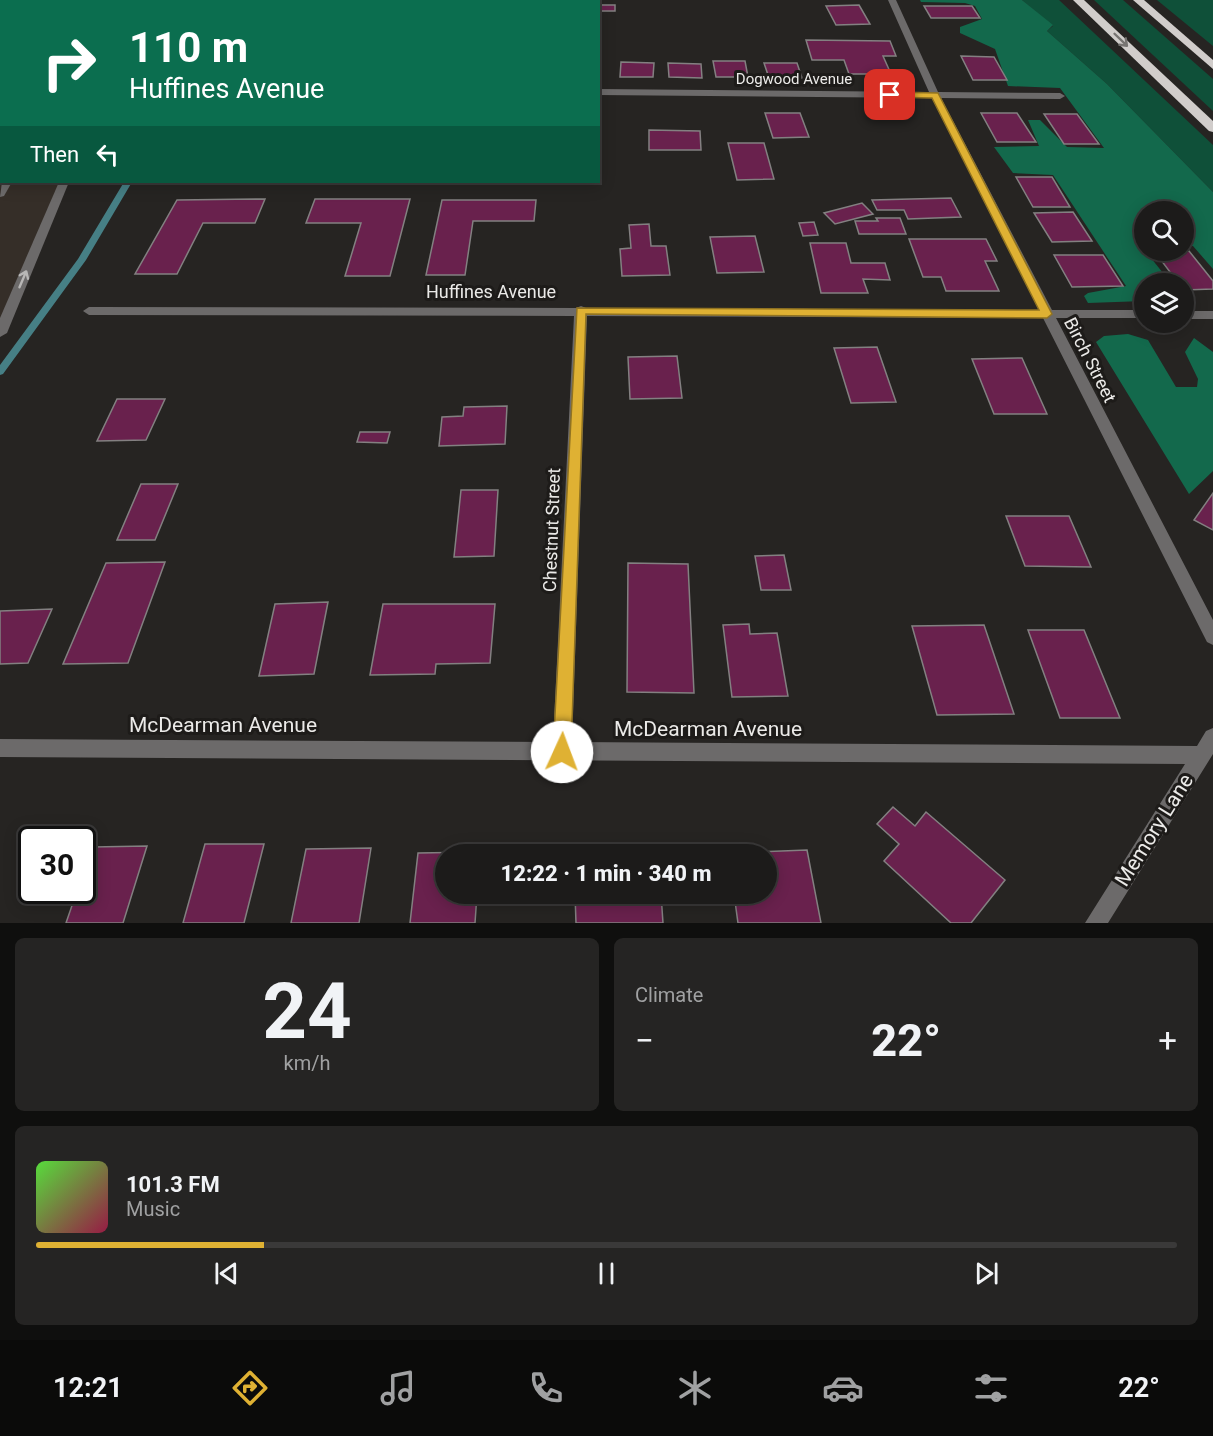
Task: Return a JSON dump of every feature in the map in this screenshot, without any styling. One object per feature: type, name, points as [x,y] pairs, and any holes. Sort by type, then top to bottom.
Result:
[{"type":"highway","points":[[1078,0],[1213,128]]},
{"type":"highway","points":[[1138,0],[1213,66]]},
{"type":"street","name":"Birch Street","points":[[892,0],[935,95],[1213,637]]},
{"type":"street","name":"Dogwood Avenue","points":[[600,92],[1060,96]]},
{"type":"street","points":[[0,333],[64,183]]},
{"type":"street","name":"Huffines Avenue","points":[[88,310],[581,310],[1134,314]]},
{"type":"street","name":"Chestnut Street","points":[[562,752],[581,310]]},
{"type":"street","points":[[1194,315],[1213,315]]},
{"type":"street","name":"Memory Lane","points":[[1096,923],[1213,737]]},
{"type":"street","name":"McDearman Avenue","points":[[0,748],[1201,755]]},
{"type":"shaded area","points":[[0,183],[64,183],[0,333]]},
{"type":"green space","points":[[920,0],[1022,0],[1053,25],[1047,31],[1107,84],[1213,192],[1213,269],[1194,247],[1194,201],[1134,201],[1134,261],[1153,261],[1163,273],[1134,273],[1134,301],[1088,303],[1084,296],[1088,293],[1126,286],[1053,175],[1013,173],[994,147],[1039,146],[1028,120],[1040,120],[1067,147],[1104,148],[1060,88],[1008,86],[995,49],[960,33],[960,27],[982,19],[975,6],[965,3],[921,2]]},
{"type":"green space","points":[[1022,0],[1059,0],[1213,145],[1213,192],[1107,84],[1047,31],[1053,26]]},
{"type":"green space","points":[[1094,0],[1123,0],[1213,79],[1213,111]]},
{"type":"green space","points":[[1157,0],[1213,0],[1213,46]]},
{"type":"green space","points":[[1128,334],[1148,340],[1176,387],[1197,387],[1198,379],[1185,352],[1194,338],[1213,352],[1213,471],[1189,494],[1096,342],[1104,336]]},
{"type":"building","points":[[601,5],[615,5],[615,11],[601,11]]},
{"type":"building","points":[[859,5],[870,24],[836,25],[826,6]]},
{"type":"building","points":[[924,6],[972,6],[980,18],[931,18]]},
{"type":"building","points":[[806,40],[890,41],[896,56],[883,56],[891,74],[849,74],[844,60],[812,60]]},
{"type":"building","points":[[961,56],[994,57],[1007,80],[973,80]]},
{"type":"building","points":[[713,61],[745,61],[748,77],[716,77]]},
{"type":"building","points":[[621,62],[654,63],[653,77],[620,77]]},
{"type":"building","points":[[668,63],[701,64],[702,78],[669,77]]},
{"type":"building","points":[[764,63],[797,63],[802,78],[769,78]]},
{"type":"building","points":[[765,113],[800,113],[809,137],[773,138]]},
{"type":"building","points":[[981,113],[1017,113],[1036,142],[997,142]]},
{"type":"building","points":[[1044,114],[1077,114],[1099,144],[1064,144]]},
{"type":"building","points":[[649,130],[700,131],[701,150],[649,150]]},
{"type":"building","points":[[728,143],[764,143],[774,179],[737,180]]},
{"type":"building","points":[[1016,177],[1052,177],[1070,207],[1033,207]]},
{"type":"building","points":[[951,198],[961,217],[908,219],[904,210],[877,210],[872,200]]},
{"type":"building","points":[[265,199],[255,223],[203,223],[177,274],[135,274],[177,200]]},
{"type":"building","points":[[315,199],[410,199],[390,276],[345,276],[361,223],[306,223]]},
{"type":"building","points":[[442,200],[536,200],[534,221],[473,221],[465,275],[426,275]]},
{"type":"building","points":[[862,203],[873,214],[835,224],[824,213]]},
{"type":"building","points":[[1073,212],[1092,241],[1052,242],[1034,213]]},
{"type":"building","points":[[876,218],[900,218],[906,234],[859,234],[855,221],[878,221]]},
{"type":"building","points":[[814,222],[818,235],[803,236],[799,223]]},
{"type":"building","points":[[649,224],[651,246],[666,246],[670,275],[622,276],[620,249],[631,248],[629,225]]},
{"type":"building","points":[[755,236],[764,272],[717,273],[710,237]]},
{"type":"building","points":[[909,239],[986,239],[997,261],[985,261],[999,291],[946,291],[941,277],[923,277]]},
{"type":"building","points":[[810,243],[846,243],[851,263],[885,263],[890,280],[863,279],[868,293],[821,293]]},
{"type":"building","points":[[1054,255],[1103,255],[1123,286],[1072,287]]},
{"type":"building","points":[[1194,257],[1213,281],[1213,289],[1194,290],[1194,273],[1171,273],[1162,261],[1194,261]]},
{"type":"building","points":[[877,347],[896,402],[851,403],[834,348]]},
{"type":"building","points":[[677,356],[682,398],[630,399],[628,357]]},
{"type":"building","points":[[1022,358],[1047,414],[994,414],[972,359]]},
{"type":"building","points":[[117,399],[165,399],[146,440],[97,441]]},
{"type":"building","points":[[507,406],[505,444],[439,446],[442,417],[463,416],[464,407]]},
{"type":"building","points":[[360,432],[390,432],[387,443],[357,442]]},
{"type":"building","points":[[141,484],[178,484],[155,540],[117,540]]},
{"type":"building","points":[[461,490],[498,490],[494,556],[454,557]]},
{"type":"building","points":[[1213,493],[1213,530],[1194,520]]},
{"type":"building","points":[[1006,516],[1069,516],[1091,567],[1025,566]]},
{"type":"building","points":[[784,555],[791,590],[761,590],[755,556]]},
{"type":"building","points":[[165,562],[128,663],[63,664],[106,563]]},
{"type":"building","points":[[628,563],[688,564],[694,693],[627,692]]},
{"type":"building","points":[[328,602],[314,674],[259,676],[275,604]]},
{"type":"building","points":[[383,604],[495,604],[490,663],[436,664],[435,674],[370,675]]},
{"type":"building","points":[[52,609],[28,663],[0,664],[0,611]]},
{"type":"building","points":[[749,624],[750,634],[777,633],[788,696],[732,697],[723,625]]},
{"type":"building","points":[[984,625],[1014,714],[937,715],[912,626]]},
{"type":"building","points":[[1028,630],[1084,630],[1120,718],[1060,718]]},
{"type":"building","points":[[893,807],[915,826],[926,812],[1005,880],[971,923],[951,923],[884,861],[899,844],[877,824]]},
{"type":"building","points":[[205,844],[264,844],[244,923],[183,923]]},
{"type":"building","points":[[147,846],[123,923],[66,923],[73,904],[96,904],[96,847]]},
{"type":"building","points":[[371,848],[359,923],[291,923],[306,849]]},
{"type":"building","points":[[807,850],[821,923],[738,923],[735,904],[777,904],[777,851]]},
{"type":"building","points":[[418,853],[435,853],[435,904],[476,904],[475,923],[410,923]]},
{"type":"building","points":[[575,904],[662,904],[663,923],[576,923]]},
{"type":"waterway","points":[[0,372],[82,260],[127,183]]},
{"type":"route","points":[[562,752],[581,310],[1047,314],[935,95],[890,95]]}]
